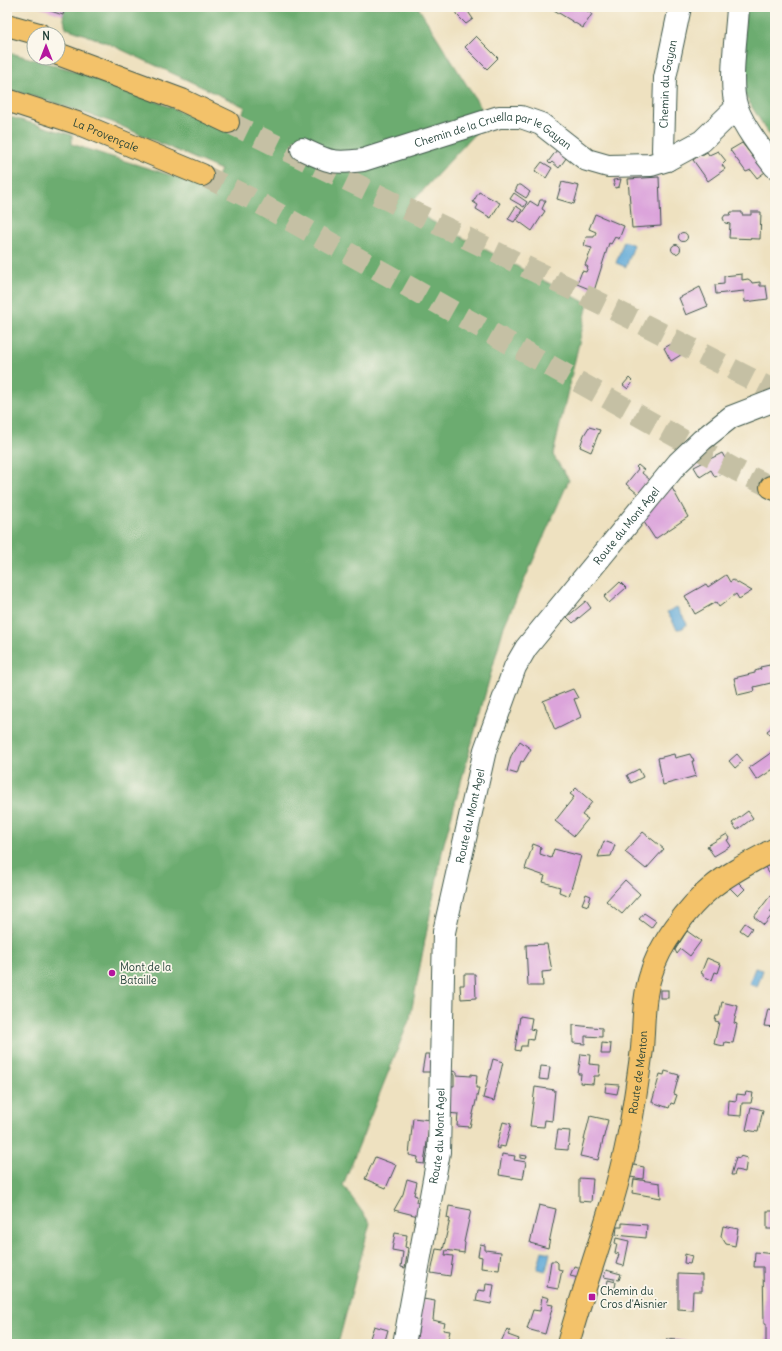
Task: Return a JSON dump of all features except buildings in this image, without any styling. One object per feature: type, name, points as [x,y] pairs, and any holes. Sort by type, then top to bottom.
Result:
[{"type":"main road","points":[[7,25],[26,30]]},
{"type":"main road","points":[[7,40],[26,45]]},
{"type":"main road","points":[[66,45],[81,52],[111,72]]},
{"type":"main road","points":[[66,57],[111,72],[182,100],[228,122]]},
{"type":"main road","name":"La Provençale","points":[[7,100],[77,123],[202,175]]},
{"type":"main road","name":"Route de Menton","points":[[568,1344],[600,1242],[628,1138],[642,1049],[645,1000],[651,973],[664,945],[678,925],[701,898],[734,872],[775,849]]},
{"type":"street","name":"Chemin du Gayan","points":[[668,160],[663,150],[665,78],[680,7]]},
{"type":"street","points":[[738,7],[733,80],[736,108],[756,143],[775,167]]},
{"type":"street","name":"Chemin de la Cruella par le Gayan","points":[[302,148],[334,162],[340,163],[363,160],[499,117],[521,117],[541,124],[587,160],[608,166],[651,165],[668,160],[702,141],[736,108]]},
{"type":"street","name":"Route du Mont Agel","points":[[404,1344],[439,1152],[444,932],[453,883],[484,750],[507,686],[515,667],[526,648],[678,463],[702,440],[730,417],[775,400]]},
{"type":"green space","points":[[65,7],[418,7],[488,119],[407,208],[588,304],[553,455],[569,480],[504,626],[443,847],[410,1018],[343,1185],[370,1223],[338,1344],[7,1344],[7,116],[72,135],[72,144],[211,189],[221,170],[112,122],[7,89],[7,52],[26,57],[26,66],[58,66],[72,70],[148,98],[235,134],[245,107],[103,41],[66,28],[63,15]]},
{"type":"green space","points":[[745,7],[775,7],[775,144],[742,91]]},
{"type":"water","points":[[624,241],[634,245],[626,267],[616,263]]},
{"type":"water","points":[[677,607],[687,624],[680,629],[677,629],[667,612]]},
{"type":"water","points":[[755,968],[763,970],[757,987],[749,984]]},
{"type":"water","points":[[542,1251],[550,1253],[546,1271],[537,1269]]},
{"type":"tunnel","points":[[228,122],[637,321],[775,391]]},
{"type":"tunnel","points":[[202,175],[250,198],[736,470],[771,487]]},
{"type":"place","name":"Mont de la Bataille","points":[[112,973]]},
{"type":"place","name":"Chemin du Cros d'Aisnier","points":[[592,1297]]}]
